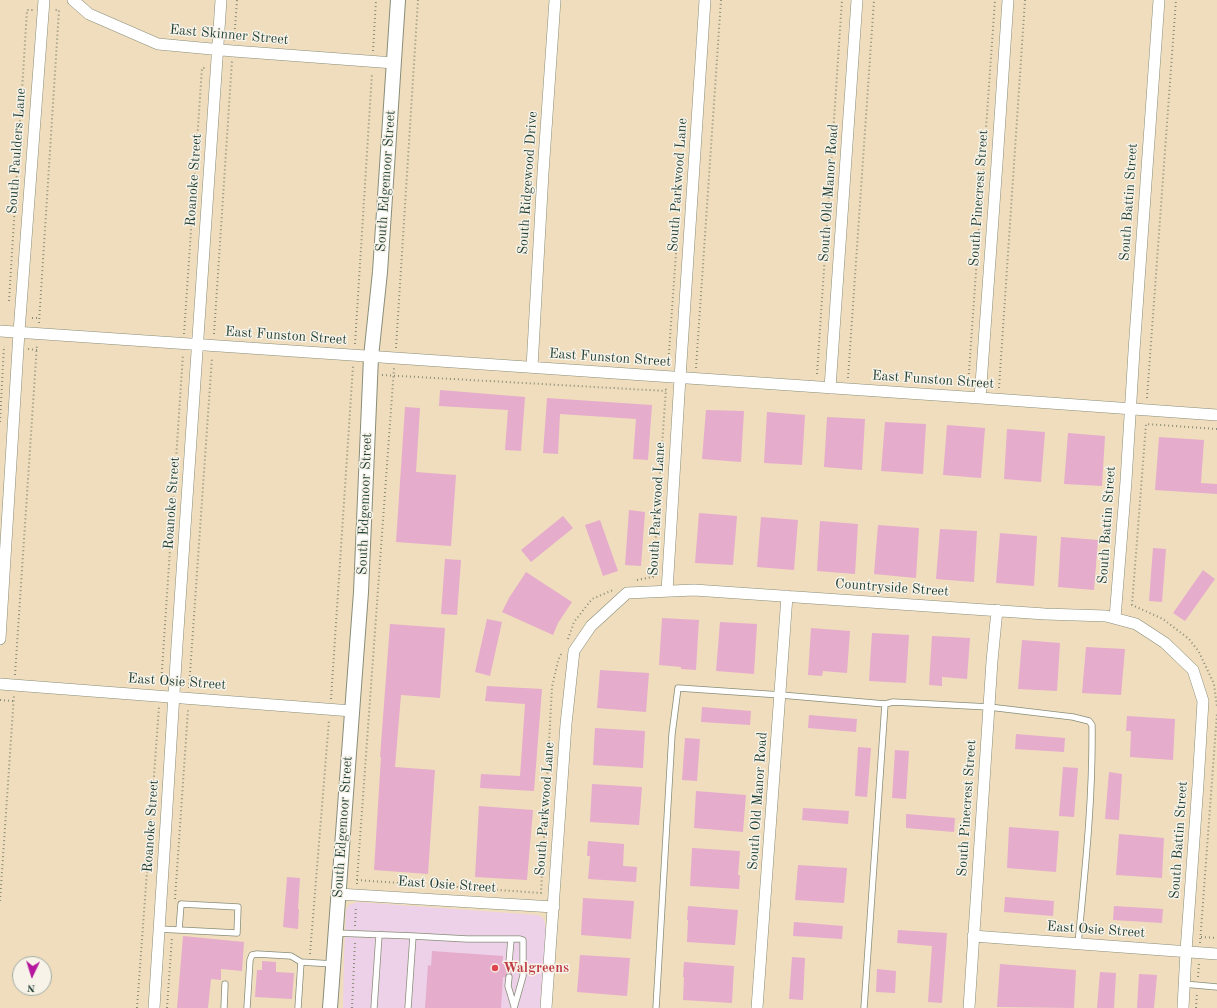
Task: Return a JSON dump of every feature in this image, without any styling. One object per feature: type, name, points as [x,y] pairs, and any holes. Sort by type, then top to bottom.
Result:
[{"type":"street","name":"South Faulders Lane","points":[[0,639],[19,332],[44,0]]},
{"type":"street","name":"East Skinner Street","points":[[73,0],[89,14],[158,44],[394,63]]},
{"type":"street","name":"Roanoke Street","points":[[154,1008],[221,0]]},
{"type":"street","name":"South Edgemoor Street","points":[[330,1008],[361,592],[372,357],[380,272],[398,0]]},
{"type":"street","name":"South Ridgewood Drive","points":[[532,367],[543,180],[556,0]]},
{"type":"street","name":"South Parkwood Lane","points":[[546,1008],[566,724],[574,651],[592,626],[627,593],[667,591],[706,0]]},
{"type":"street","name":"South Old Manor Road","points":[[830,388],[858,0]]},
{"type":"street","name":"South Pinecrest Street","points":[[980,398],[1008,0]]},
{"type":"street","name":"South Battin Street","points":[[1159,0],[1115,618],[1136,624],[1165,643],[1193,670],[1203,701],[1183,1008]]},
{"type":"street","name":"East Funston Street","points":[[0,331],[980,398],[1217,416]]},
{"type":"street","name":"Countryside Street","points":[[667,591],[694,590],[1045,614],[1106,616],[1115,618]]},
{"type":"street","name":"South Old Manor Road","points":[[757,1008],[781,695],[787,596]]},
{"type":"street","name":"South Pinecrest Street","points":[[969,1008],[997,610]]},
{"type":"street","name":"East Osie Street","points":[[0,684],[352,711]]},
{"type":"street","name":"East Osie Street","points":[[338,894],[554,907]]},
{"type":"street","name":"East Osie Street","points":[[973,936],[1217,954]]},
{"type":"lane","points":[[656,1008],[672,734],[678,688],[885,704],[893,702],[989,707],[1089,720],[1092,725],[1092,756],[1087,844],[1078,944]]},
{"type":"lane","points":[[864,1008],[885,704]]},
{"type":"lane","points":[[159,929],[176,930],[237,933],[238,907],[181,904],[176,930]]},
{"type":"lane","points":[[336,933],[523,940],[523,976],[514,1007]]},
{"type":"lane","points":[[374,1008],[379,935]]},
{"type":"lane","points":[[408,1008],[413,936]]},
{"type":"lane","points":[[510,939],[510,963]]},
{"type":"lane","points":[[247,1008],[250,960],[252,955],[290,956],[301,962],[334,964]]},
{"type":"lane","points":[[298,1008],[301,962]]},
{"type":"lane","points":[[509,977],[508,986],[514,1007]]},
{"type":"lane","points":[[224,1008],[225,984]]},
{"type":"lane","points":[[1184,984],[1217,987]]},
{"type":"path","points":[[174,906],[237,0]]},
{"type":"path","points":[[309,963],[330,709],[376,0]]},
{"type":"path","points":[[352,1008],[357,880],[394,376],[418,0]]},
{"type":"path","points":[[695,369],[721,0]]},
{"type":"path","points":[[817,374],[842,0]]},
{"type":"path","points":[[848,380],[874,0]]},
{"type":"path","points":[[967,388],[995,0]]},
{"type":"path","points":[[999,391],[1025,0]]},
{"type":"path","points":[[1147,410],[1176,0]]},
{"type":"path","points":[[137,1008],[160,696],[202,68],[232,70]]},
{"type":"path","points":[[636,581],[653,577],[677,238]]},
{"type":"path","points":[[0,901],[39,318]]},
{"type":"path","points":[[0,422],[4,346]]},
{"type":"path","points":[[353,373],[666,391]]},
{"type":"path","points":[[1217,429],[1146,424],[1132,605],[1163,619],[1189,639],[1199,652],[1214,684],[1217,707]]},
{"type":"path","points":[[566,644],[574,622],[592,599],[618,588]]},
{"type":"path","points":[[357,880],[541,893],[552,687],[558,661],[563,650]]},
{"type":"path","points":[[0,700],[13,701]]},
{"type":"path","points":[[1196,1008],[1217,713]]},
{"type":"path","points":[[167,1008],[176,930]]},
{"type":"path","points":[[1201,937],[1217,938]]},
{"type":"shaded area","points":[[357,902],[538,915],[543,918],[546,931],[540,1008],[343,1008],[346,910],[349,905]]},
{"type":"building","points":[[440,390],[525,397],[521,451],[505,450],[508,410],[439,406]]},
{"type":"building","points":[[547,398],[652,405],[648,460],[633,459],[636,419],[560,414],[558,454],[543,453]]},
{"type":"building","points":[[405,407],[420,408],[416,472],[456,475],[451,546],[396,542]]},
{"type":"building","points":[[706,410],[744,411],[741,462],[702,459]]},
{"type":"building","points":[[767,412],[805,415],[802,465],[764,463]]},
{"type":"building","points":[[827,417],[865,419],[862,470],[824,467]]},
{"type":"building","points":[[885,422],[926,424],[923,474],[881,471]]},
{"type":"building","points":[[947,425],[985,428],[981,478],[943,475]]},
{"type":"building","points":[[1007,429],[1045,432],[1041,482],[1004,479]]},
{"type":"building","points":[[1068,433],[1105,436],[1102,486],[1064,484]]},
{"type":"building","points":[[1159,437],[1204,440],[1201,483],[1217,484],[1217,494],[1155,490]]},
{"type":"building","points":[[629,510],[645,512],[641,566],[625,565]]},
{"type":"building","points":[[699,513],[737,516],[733,565],[695,563]]},
{"type":"building","points":[[563,516],[573,528],[531,562],[521,550]]},
{"type":"building","points":[[761,517],[798,520],[794,570],[757,567]]},
{"type":"building","points":[[600,520],[618,571],[603,576],[585,525]]},
{"type":"building","points":[[820,521],[858,524],[855,574],[817,571]]},
{"type":"building","points":[[878,525],[919,528],[916,578],[874,574]]},
{"type":"building","points":[[940,529],[977,531],[974,582],[936,579]]},
{"type":"building","points":[[1000,533],[1037,536],[1034,586],[996,583]]},
{"type":"building","points":[[1061,537],[1098,540],[1094,590],[1058,587]]},
{"type":"building","points":[[1153,548],[1166,549],[1162,602],[1149,601]]},
{"type":"building","points":[[445,559],[461,560],[457,615],[441,614]]},
{"type":"building","points":[[1203,570],[1215,579],[1185,621],[1173,613]]},
{"type":"building","points":[[526,572],[572,602],[558,623],[553,635],[502,612],[509,598]]},
{"type":"building","points":[[662,618],[699,620],[696,670],[659,665]]},
{"type":"building","points":[[487,619],[502,622],[490,676],[475,672]]},
{"type":"building","points":[[720,622],[757,624],[754,674],[716,671]]},
{"type":"building","points":[[390,624],[445,628],[440,698],[401,695],[395,767],[435,770],[428,874],[374,870],[380,757]]},
{"type":"building","points":[[811,628],[850,631],[847,673],[823,671],[822,676],[808,675]]},
{"type":"building","points":[[872,633],[909,635],[906,683],[869,681]]},
{"type":"building","points":[[932,636],[970,638],[967,679],[942,677],[942,686],[929,685]]},
{"type":"building","points":[[1022,640],[1060,643],[1057,691],[1018,689]]},
{"type":"building","points":[[1086,647],[1125,649],[1121,695],[1082,693]]},
{"type":"building","points":[[600,670],[649,673],[646,712],[597,708]]},
{"type":"building","points":[[487,686],[542,689],[534,791],[480,788],[481,774],[520,776],[525,704],[485,701]]},
{"type":"building","points":[[702,707],[751,711],[750,725],[701,722]]},
{"type":"building","points":[[809,715],[857,719],[856,732],[808,728]]},
{"type":"building","points":[[1127,716],[1175,719],[1173,760],[1130,757],[1131,731],[1126,731]]},
{"type":"building","points":[[595,728],[645,731],[643,768],[593,765]]},
{"type":"building","points":[[1016,734],[1065,738],[1064,752],[1015,749]]},
{"type":"building","points":[[685,738],[700,739],[697,781],[682,780]]},
{"type":"building","points":[[858,747],[871,748],[867,797],[855,796]]},
{"type":"building","points":[[895,750],[909,751],[906,799],[892,798]]},
{"type":"building","points":[[1063,767],[1078,768],[1074,817],[1059,816]]},
{"type":"building","points":[[1109,772],[1122,774],[1119,820],[1105,819]]},
{"type":"building","points":[[592,784],[642,787],[639,825],[590,822]]},
{"type":"building","points":[[696,791],[746,795],[743,832],[694,828]]},
{"type":"building","points":[[479,806],[533,810],[527,880],[475,877]]},
{"type":"building","points":[[803,808],[849,811],[848,824],[802,820]]},
{"type":"building","points":[[906,814],[955,818],[954,832],[906,828]]},
{"type":"building","points":[[1009,827],[1059,831],[1056,872],[1007,868]]},
{"type":"building","points":[[1119,834],[1164,838],[1162,878],[1116,875]]},
{"type":"building","points":[[588,841],[624,844],[623,866],[637,867],[636,882],[588,879],[590,856],[587,856]]},
{"type":"building","points":[[692,848],[740,851],[738,875],[740,875],[739,889],[690,886]]},
{"type":"building","points":[[798,865],[847,868],[844,903],[795,900]]},
{"type":"building","points":[[287,877],[300,878],[298,929],[283,927]]},
{"type":"building","points":[[1005,897],[1054,901],[1053,916],[1004,912]]},
{"type":"building","points":[[583,898],[634,901],[631,939],[581,935]]},
{"type":"building","points":[[688,906],[738,910],[735,945],[687,942]]},
{"type":"building","points":[[1114,906],[1163,909],[1162,923],[1113,920]]},
{"type":"building","points":[[794,922],[843,926],[842,939],[793,936]]},
{"type":"building","points":[[898,930],[947,933],[942,1003],[928,1002],[932,946],[897,943]]},
{"type":"building","points":[[183,936],[244,942],[242,971],[221,969],[221,980],[211,979],[208,1008],[177,1008]]},
{"type":"building","name":"Walgreens","points":[[432,951],[503,956],[503,963],[505,963],[506,966],[510,967],[513,964],[512,975],[508,973],[505,977],[503,977],[501,1008],[425,1008],[428,965],[431,966]]},
{"type":"building","points":[[580,955],[630,958],[627,996],[577,992]]},
{"type":"building","points":[[792,957],[805,958],[803,1000],[789,999]]},
{"type":"building","points":[[262,961],[276,962],[276,972],[294,973],[292,999],[255,997],[257,970],[262,970]]},
{"type":"building","points":[[684,962],[734,966],[732,1003],[683,1000]]},
{"type":"building","points":[[1000,964],[1076,970],[1074,1008],[997,1007]]},
{"type":"building","points":[[877,969],[896,971],[895,993],[876,992]]},
{"type":"building","points":[[1100,972],[1116,973],[1114,1008],[1097,1008]]},
{"type":"building","points":[[1139,974],[1157,975],[1154,1008],[1137,1008]]},
{"type":"place","name":"Walgreens","points":[[495,968]]}]
